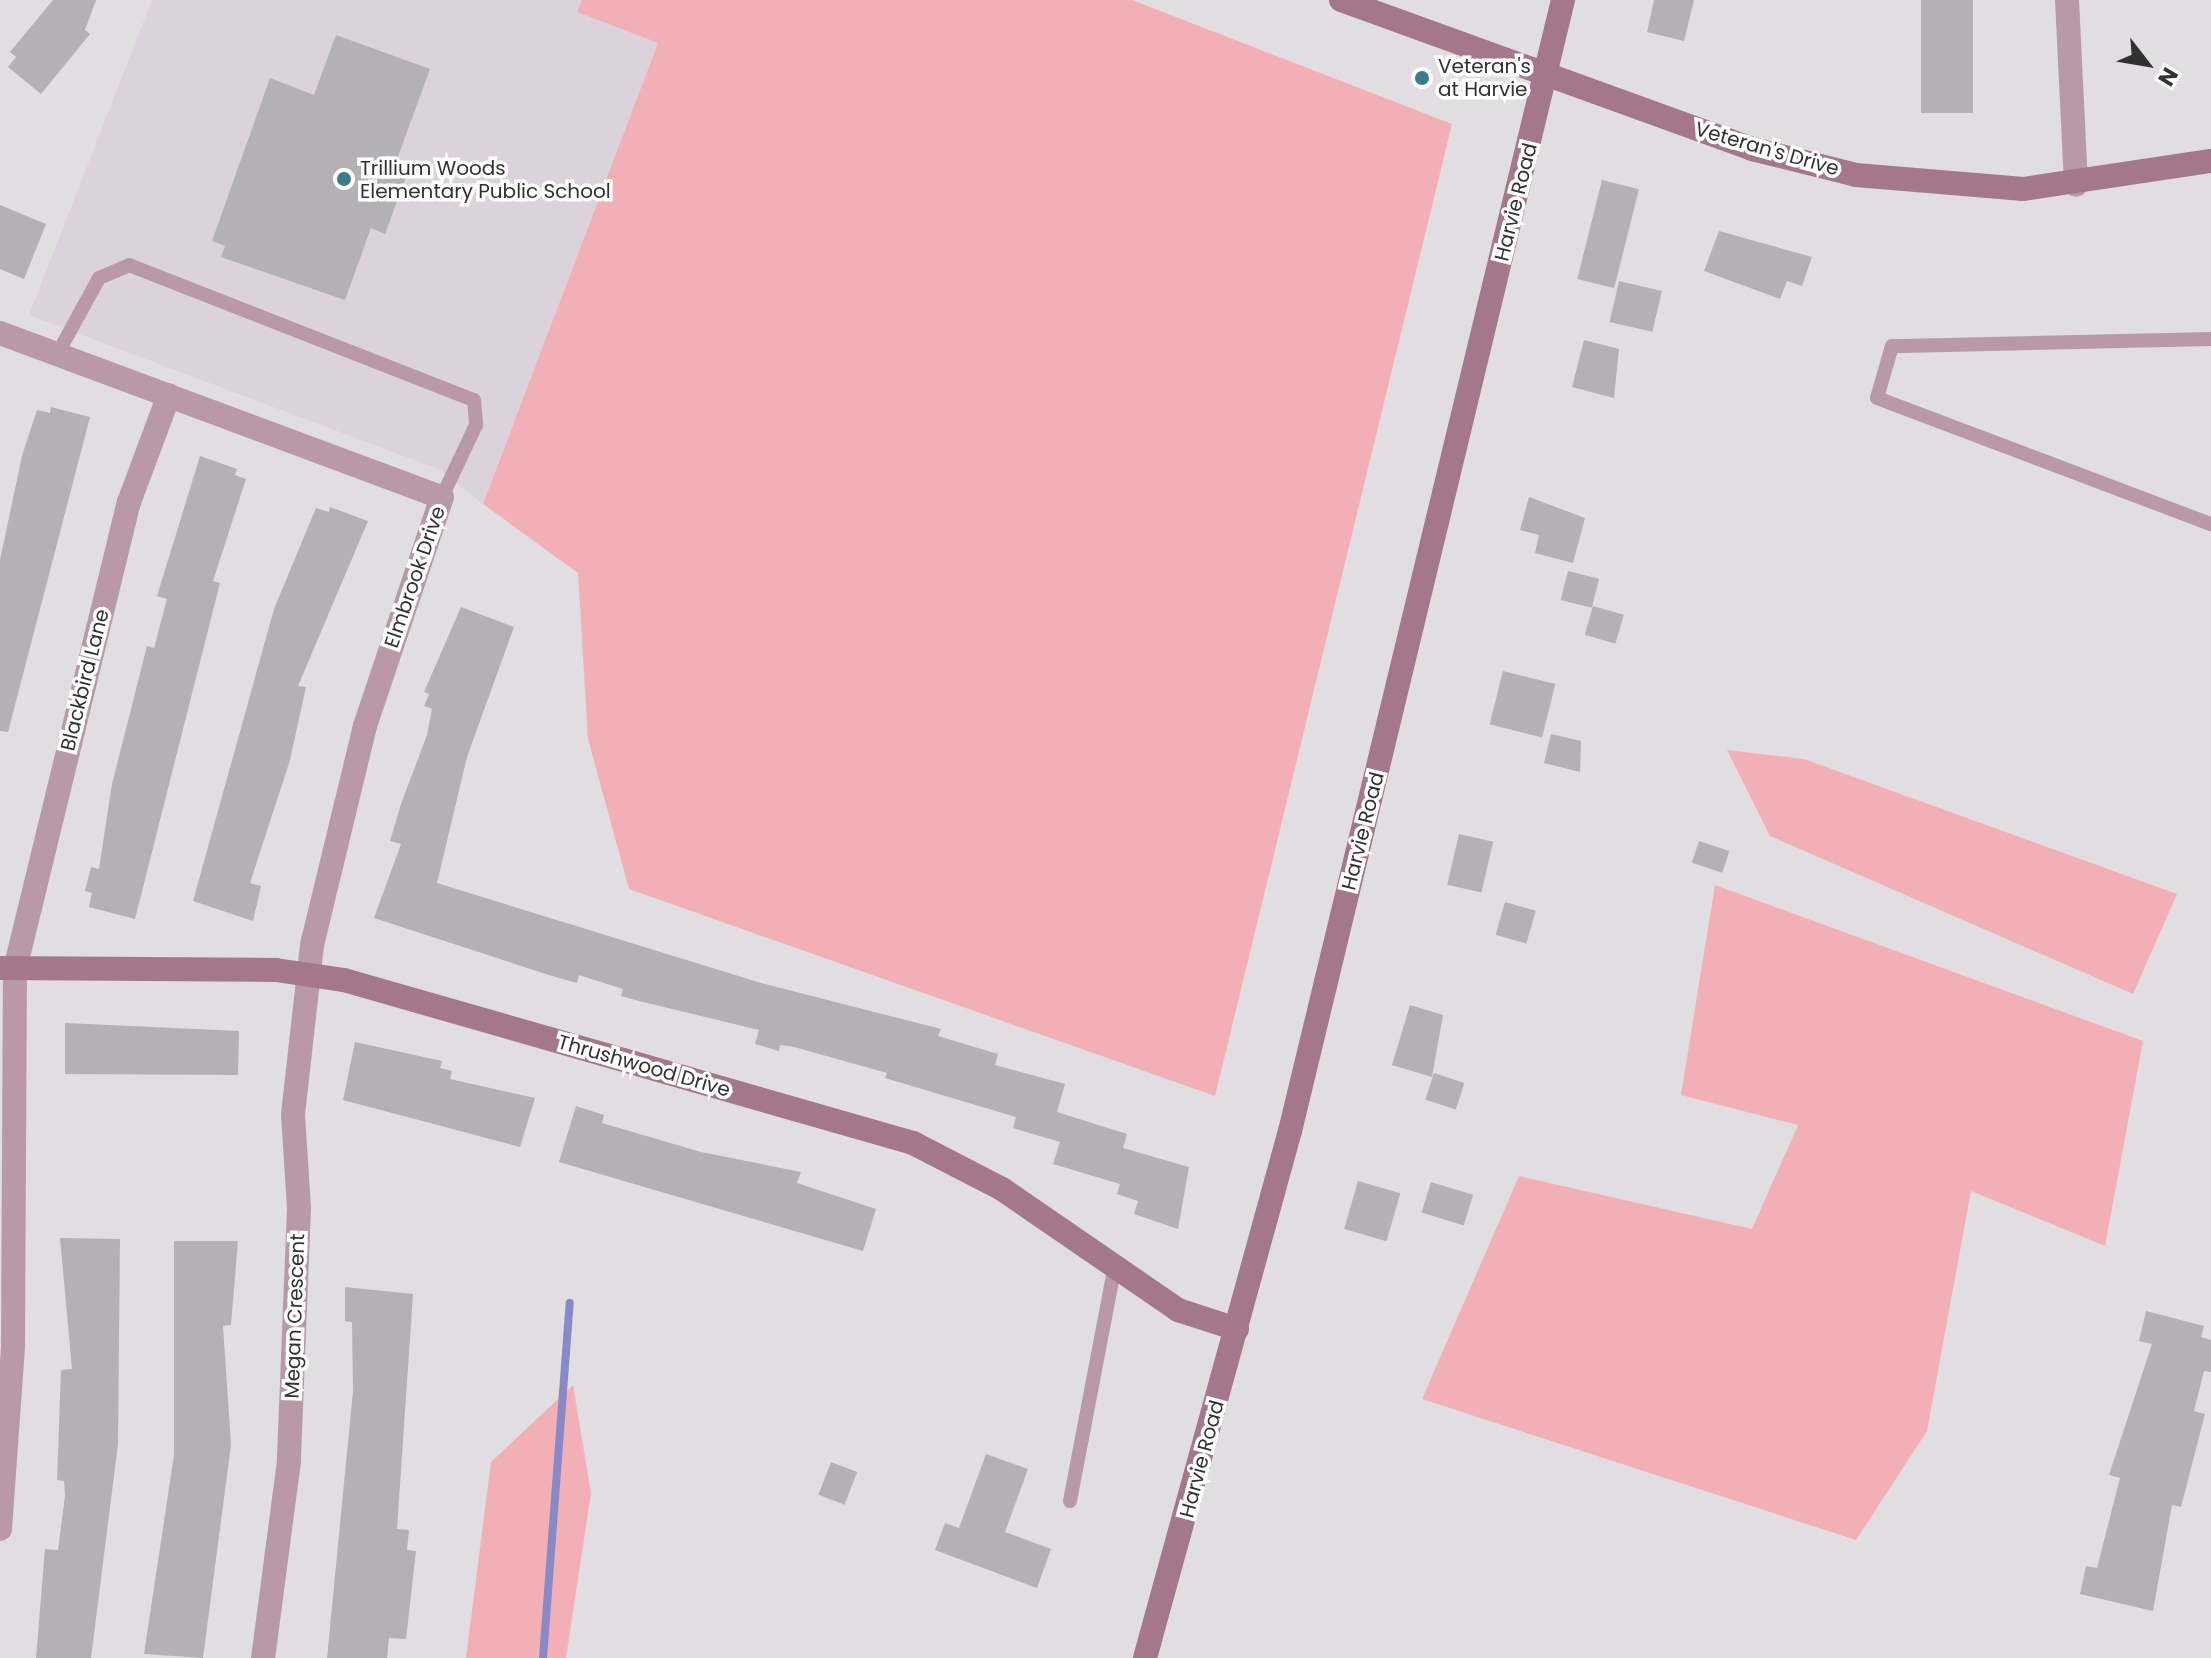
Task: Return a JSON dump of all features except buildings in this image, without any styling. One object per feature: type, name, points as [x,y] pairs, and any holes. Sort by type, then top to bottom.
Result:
[{"type":"street","name":"Veteran's Drive","points":[[1341,0],[1547,76],[1802,164],[1942,187],[2076,185],[2211,161]]},
{"type":"street","name":"Harvie Road","points":[[1145,1658],[1237,1329],[1547,76],[1563,0]]},
{"type":"street","points":[[2067,0],[2076,185]]},
{"type":"street","name":"Elmbrook Drive","points":[[0,333],[442,497],[365,726],[308,974]]},
{"type":"street","name":"Blackbird Lane","points":[[8,968],[129,502],[169,395]]},
{"type":"street","points":[[0,1529],[13,1346],[8,968]]},
{"type":"street","name":"Thrushwood Drive","points":[[8,968],[308,974],[913,1143],[1002,1189],[1114,1271],[1178,1310],[1237,1329]]},
{"type":"street","name":"Megan Crescent","points":[[263,1658],[289,1461],[299,1208],[293,1115],[308,974]]},
{"type":"lane","points":[[58,353],[99,278],[129,265],[474,400],[476,425],[442,497]]},
{"type":"lane","points":[[2211,339],[1892,346],[1877,398],[2211,524]]},
{"type":"lane","points":[[1070,1501],[1114,1271]]},
{"type":"shaded area","name":"Trillium Woods Elementary Public School","points":[[152,0],[582,0],[578,12],[658,43],[483,504],[438,469],[29,315]]},
{"type":"shaded area","points":[[582,0],[1132,0],[1452,124],[1215,1096],[629,889],[588,739],[578,573],[483,504],[658,43],[577,12]]},
{"type":"shaded area","points":[[1727,750],[1804,759],[2177,894],[2133,994],[1770,836]]},
{"type":"shaded area","points":[[1715,885],[2143,1041],[2105,1246],[1971,1191],[1927,1431],[1856,1540],[1422,1399],[1519,1176],[1752,1229],[1798,1125],[1681,1095]]},
{"type":"shaded area","points":[[573,1385],[591,1493],[566,1658],[466,1658],[491,1462]]},
{"type":"waterway","points":[[543,1658],[570,1303]]},
{"type":"place","name":"Veteran's at Harvie","points":[[1422,78]]},
{"type":"place","name":"Trillium Woods Elementary Public School","points":[[344,179]]}]
